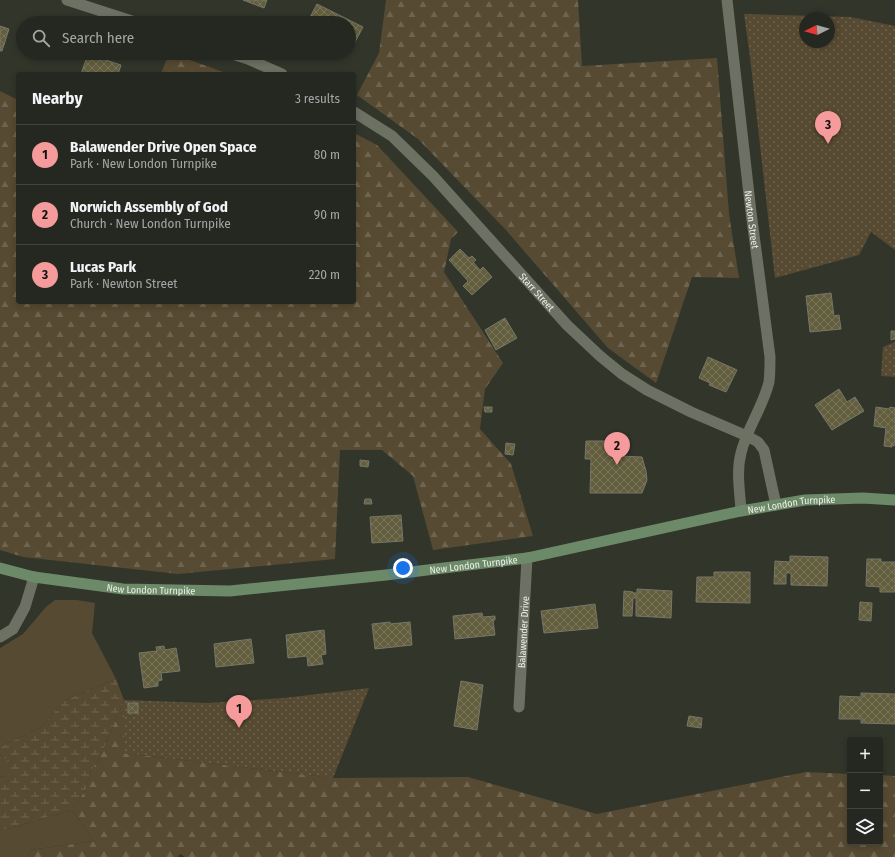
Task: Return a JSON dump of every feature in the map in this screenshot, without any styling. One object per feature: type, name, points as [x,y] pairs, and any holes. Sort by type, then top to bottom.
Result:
[{"type":"main road","name":"New London Turnpike","points":[[0,568],[34,577],[123,588],[230,591],[386,575],[527,558],[741,511],[812,499],[863,498],[895,500]]},
{"type":"street","points":[[67,0],[116,16]]},
{"type":"street","name":"Newton Street","points":[[727,0],[751,212],[770,357],[770,375],[767,387],[747,436]]},
{"type":"street","points":[[250,60],[277,72]]},
{"type":"street","name":"Starr Street","points":[[356,113],[392,136],[433,176],[567,325],[622,374],[647,390],[691,412],[758,442],[764,450],[776,505]]},
{"type":"street","points":[[741,511],[739,465],[741,453],[747,436]]},
{"type":"street","name":"Balawender Drive","points":[[519,707],[527,558]]},
{"type":"street","points":[[0,637],[13,629],[25,607],[34,577]]},
{"type":"green space","points":[[386,0],[578,0],[582,66],[717,58],[729,214],[739,278],[692,277],[656,383],[608,348],[505,229],[418,139],[357,95],[379,53]]},
{"type":"green space","points":[[744,14],[799,16],[799,48],[835,48],[835,17],[850,17],[895,26],[895,250],[871,232],[859,255],[775,278]]},
{"type":"green space","points":[[166,60],[190,60],[223,72],[162,72]]},
{"type":"green space","points":[[0,91],[16,99],[16,304],[356,304],[356,134],[377,145],[458,232],[451,239],[444,272],[503,363],[485,389],[480,429],[511,464],[533,536],[433,550],[413,476],[382,450],[340,450],[335,559],[178,574],[23,557],[0,550]]},
{"type":"green space","points":[[895,342],[895,377],[881,376],[883,347]]},
{"type":"green space","points":[[55,600],[77,600],[95,603],[92,633],[116,679],[65,700],[41,727],[0,747],[0,648],[23,634],[46,607]]},
{"type":"green space","points":[[116,679],[124,700],[101,755],[90,773],[86,789],[72,810],[0,831],[0,777],[10,775],[10,764],[0,754],[0,747],[41,727],[65,700]]},
{"type":"green space","points":[[369,688],[333,778],[124,753],[124,700],[208,703],[284,698]]},
{"type":"green space","points":[[124,700],[124,753],[333,778],[468,777],[597,814],[806,772],[847,774],[847,845],[883,845],[883,775],[895,776],[895,857],[185,857],[180,854],[178,857],[27,857],[31,850],[94,841],[72,810],[86,789],[90,773],[101,755]]},
{"type":"green space","points":[[0,754],[10,764],[10,775],[0,777]]},
{"type":"green space","points":[[72,810],[94,841],[31,850],[27,857],[0,857],[0,831]]},
{"type":"building","points":[[243,0],[267,0],[264,8]]},
{"type":"building","points":[[317,4],[341,16],[311,16]]},
{"type":"building","points":[[356,24],[363,27],[356,40]]},
{"type":"building","points":[[0,26],[9,29],[2,51],[0,51]]},
{"type":"building","points":[[86,60],[106,60],[121,65],[119,72],[82,72]]},
{"type":"building","points":[[460,249],[469,258],[472,256],[476,260],[473,262],[480,270],[483,267],[492,277],[472,295],[463,286],[468,281],[449,260]]},
{"type":"building","points":[[831,293],[834,316],[839,315],[841,329],[810,332],[806,296]]},
{"type":"building","points":[[505,318],[517,338],[496,350],[485,330]]},
{"type":"building","points":[[891,331],[895,331],[895,339],[891,340]]},
{"type":"building","points":[[708,357],[737,370],[726,392],[709,385],[710,383],[699,378]]},
{"type":"building","points":[[839,389],[847,402],[855,397],[864,411],[832,430],[815,405]]},
{"type":"building","points":[[484,407],[492,407],[492,412],[485,412]]},
{"type":"building","points":[[876,407],[889,409],[890,407],[895,408],[895,444],[894,446],[892,445],[892,447],[884,446],[886,428],[874,426]]},
{"type":"building","points":[[586,441],[615,441],[615,451],[619,451],[619,456],[642,457],[647,480],[642,493],[590,493],[591,459],[585,459]]},
{"type":"building","points":[[506,443],[515,444],[513,455],[505,454]]},
{"type":"building","points":[[360,460],[369,461],[368,467],[360,466]]},
{"type":"building","points":[[365,499],[371,499],[372,504],[364,504]]},
{"type":"building","points":[[401,515],[403,541],[372,543],[370,517]]},
{"type":"building","points":[[790,556],[828,557],[827,586],[791,585],[791,573],[786,573],[786,584],[774,584],[775,561],[790,562]]},
{"type":"building","points":[[867,559],[881,559],[881,562],[895,562],[895,592],[880,592],[880,587],[866,586]]},
{"type":"building","points":[[714,572],[750,572],[750,603],[696,602],[697,577],[714,577]]},
{"type":"building","points":[[637,589],[672,591],[671,618],[636,616],[636,598],[633,598],[632,616],[623,616],[624,591],[637,593]]},
{"type":"building","points":[[860,602],[872,603],[871,621],[859,620]]},
{"type":"building","points":[[595,604],[598,628],[544,633],[541,611]]},
{"type":"building","points":[[482,613],[483,617],[495,616],[495,620],[493,620],[495,635],[455,639],[453,616]]},
{"type":"building","points":[[390,622],[390,624],[410,622],[412,645],[375,649],[372,624]]},
{"type":"building","points":[[324,630],[326,654],[321,655],[323,664],[308,666],[307,656],[288,658],[286,635]]},
{"type":"building","points":[[251,639],[254,663],[216,667],[214,644]]},
{"type":"building","points":[[164,646],[165,650],[176,648],[180,671],[161,673],[162,680],[158,681],[158,686],[144,688],[139,653],[157,651],[156,647]]},
{"type":"building","points":[[461,681],[483,685],[477,730],[454,726]]},
{"type":"building","points":[[861,693],[895,694],[895,724],[861,723],[861,719],[839,719],[840,696],[861,697]]},
{"type":"building","points":[[128,703],[138,703],[138,713],[128,713]]},
{"type":"building","points":[[689,716],[702,718],[701,728],[687,726]]},
{"type":"place","name":"Lucas Park","points":[[828,144]]},
{"type":"place","name":"Norwich Assembly of God","points":[[617,465]]},
{"type":"place","name":"Balawender Drive Open Space","points":[[239,728]]}]
